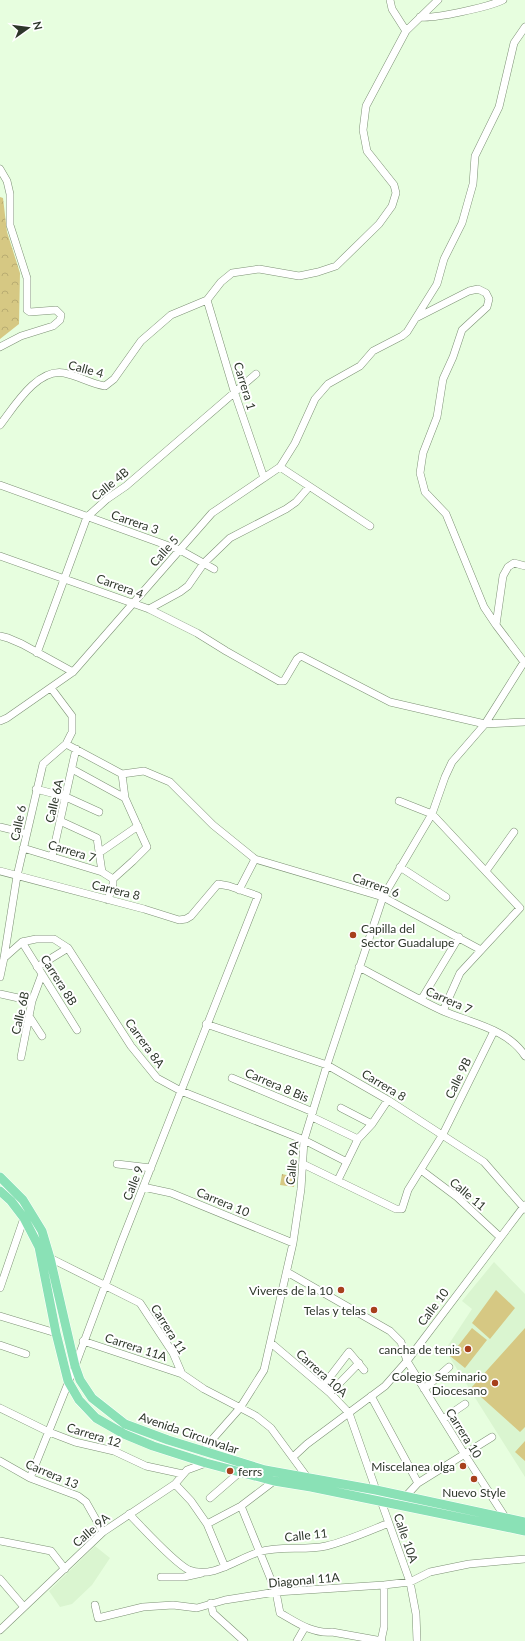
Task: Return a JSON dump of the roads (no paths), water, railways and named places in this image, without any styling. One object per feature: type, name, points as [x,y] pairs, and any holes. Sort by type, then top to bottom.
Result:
[{"type":"main road","name":"Avenida Circunvalar","points":[[0,1177],[23,1200],[42,1231],[50,1258],[75,1366],[80,1380],[92,1398],[125,1424],[202,1452],[381,1501],[504,1521],[525,1522]]},
{"type":"main road","name":"Avenida Circunvalar","points":[[0,1191],[11,1201],[24,1218],[39,1247],[56,1333],[68,1381],[79,1400],[96,1418],[124,1434],[153,1446],[206,1464],[274,1481],[307,1481],[376,1490],[406,1496],[504,1521],[525,1530]]},
{"type":"street","points":[[390,0],[392,9],[406,31]]},
{"type":"street","points":[[207,300],[221,282],[232,273],[259,269],[299,276],[336,266],[380,224],[392,206],[396,193],[394,185],[367,151],[363,130],[366,106],[406,31],[438,0]]},
{"type":"street","points":[[420,17],[439,17],[503,0]]},
{"type":"street","name":"Calle 5","points":[[0,721],[7,718],[73,672],[133,602],[216,510],[280,467],[295,443],[315,399],[328,384],[360,366],[373,351],[402,336],[416,318],[437,284],[444,259],[462,223],[473,184],[475,156],[499,106],[514,43],[525,27]]},
{"type":"street","points":[[0,169],[7,181],[10,194],[10,225],[27,278],[27,310],[30,312],[56,310],[61,315],[60,320],[52,326],[21,336],[0,348]]},
{"type":"street","points":[[416,318],[478,289],[486,293],[489,299],[487,307],[462,330],[453,357],[442,379],[437,417],[423,453],[420,473],[425,492],[446,514],[484,608],[525,661]]},
{"type":"street","name":"Calle 4","points":[[0,425],[30,387],[46,376],[64,373],[94,384],[106,386],[114,379],[141,340],[171,315],[207,300]]},
{"type":"street","name":"Carrera 1","points":[[207,300],[235,394],[264,478]]},
{"type":"street","name":"Calle 4B","points":[[37,653],[87,518],[107,499],[126,486],[235,394],[256,374]]},
{"type":"street","points":[[280,467],[370,526]]},
{"type":"street","name":"Carrera 3","points":[[0,485],[87,518],[180,550],[214,569]]},
{"type":"street","points":[[149,609],[188,586],[204,563],[230,538],[286,509],[296,502],[309,487]]},
{"type":"street","name":"Carrera 4","points":[[0,556],[133,602],[149,609],[197,633],[226,651],[281,681],[284,681],[297,659],[301,656],[390,702],[485,724]]},
{"type":"street","points":[[496,625],[503,576],[508,567],[514,563],[525,566]]},
{"type":"street","points":[[0,636],[8,638],[73,672]]},
{"type":"street","name":"Calle 9A","points":[[202,1452],[240,1408],[264,1370],[293,1243],[301,1189],[304,1140],[327,1065],[383,897],[432,814],[452,762],[485,724],[525,661]]},
{"type":"street","name":"Calle 6","points":[[0,977],[17,876],[43,764],[66,744],[72,732],[72,716],[51,688]]},
{"type":"street","points":[[485,724],[525,722]]},
{"type":"street","points":[[66,744],[122,774],[144,771],[170,782],[213,825],[255,859],[239,890]]},
{"type":"street","name":"Calle 6A","points":[[52,857],[76,749]]},
{"type":"street","points":[[72,770],[124,798]]},
{"type":"street","points":[[108,900],[113,879],[133,861],[146,845],[124,798],[122,774]]},
{"type":"street","points":[[36,789],[66,797],[99,812]]},
{"type":"street","points":[[399,801],[432,814],[520,908],[460,973],[443,1011]]},
{"type":"street","points":[[60,821],[97,838],[102,872]]},
{"type":"street","points":[[99,853],[138,826]]},
{"type":"street","points":[[0,827],[21,832]]},
{"type":"street","points":[[486,871],[514,832]]},
{"type":"street","name":"Carrera 7","points":[[23,848],[102,872],[113,879]]},
{"type":"street","name":"Carrera 6","points":[[255,859],[383,897],[481,950]]},
{"type":"street","points":[[400,867],[446,897]]},
{"type":"street","name":"Carrera 8","points":[[0,871],[179,920],[186,919],[191,916],[218,884],[258,896]]},
{"type":"street","name":"Calle 9","points":[[30,1478],[75,1366],[83,1341],[206,1024],[258,896]]},
{"type":"street","points":[[421,1000],[459,937]]},
{"type":"street","name":"Carrera 8A","points":[[22,942],[36,939],[54,939],[68,948],[131,1046],[157,1078],[181,1091],[304,1140],[347,1162]]},
{"type":"street","points":[[4,958],[22,942]]},
{"type":"street","name":"Carrera 8B","points":[[22,942],[77,1030]]},
{"type":"street","points":[[37,967],[68,948]]},
{"type":"street","name":"Carrera 7","points":[[359,967],[443,1011],[494,1031],[512,1041],[525,1056]]},
{"type":"street","name":"Calle 6B","points":[[21,1057],[32,1001],[42,974]]},
{"type":"street","points":[[0,994],[32,1001]]},
{"type":"street","points":[[29,1016],[42,1036]]},
{"type":"street","name":"Carrera 8","points":[[206,1024],[327,1065],[388,1100],[443,1134],[484,1162],[524,1207]]},
{"type":"street","name":"Calle 9B","points":[[338,1180],[396,1209],[402,1209],[408,1190],[443,1134],[494,1031]]},
{"type":"street","name":"Carrera 8 Bis","points":[[232,1078],[312,1115]]},
{"type":"street","points":[[303,1164],[338,1180],[358,1139],[372,1124],[388,1100]]},
{"type":"street","points":[[341,1108],[372,1124]]},
{"type":"street","points":[[312,1115],[358,1139]]},
{"type":"street","points":[[117,1164],[151,1168]]},
{"type":"street","name":"Calle 11","points":[[421,1170],[457,1197],[500,1237]]},
{"type":"street","name":"Carrera 10","points":[[144,1187],[171,1192],[293,1243]]},
{"type":"street","name":"Calle 10","points":[[293,1457],[385,1386],[407,1361],[524,1207]]},
{"type":"street","points":[[0,1288],[24,1218]]},
{"type":"street","name":"Carrera 11","points":[[50,1258],[105,1284],[140,1303],[173,1353],[182,1374]]},
{"type":"street","name":"Carrera 10","points":[[287,1272],[390,1331],[401,1342],[407,1361],[504,1521]]},
{"type":"street","points":[[0,1316],[56,1333]]},
{"type":"street","name":"Carrera 11A","points":[[83,1341],[182,1374]]},
{"type":"street","name":"Carrera 10A","points":[[271,1343],[323,1386],[349,1413],[376,1490]]},
{"type":"street","points":[[0,1346],[26,1354]]},
{"type":"street","points":[[323,1386],[349,1352],[364,1370]]},
{"type":"street","points":[[330,1393],[359,1363]]},
{"type":"street","points":[[424,1389],[449,1367]]},
{"type":"street","points":[[182,1374],[204,1389],[256,1416],[271,1428],[293,1457],[307,1481]]},
{"type":"street","points":[[371,1396],[418,1483]]},
{"type":"street","points":[[443,1419],[465,1404]]},
{"type":"street","name":"Carrera 12","points":[[0,1408],[49,1432],[75,1442],[114,1451],[146,1466],[184,1474]]},
{"type":"street","points":[[406,1496],[418,1483],[492,1437]]},
{"type":"street","name":"Carrera 13","points":[[0,1461],[30,1478],[78,1496],[86,1502],[103,1532]]},
{"type":"street","name":"Calle 9A","points":[[0,1630],[103,1532],[175,1484],[187,1470],[206,1464]]},
{"type":"street","points":[[210,1498],[240,1472]]},
{"type":"street","points":[[207,1524],[241,1506],[274,1481]]},
{"type":"street","points":[[175,1484],[191,1501],[207,1524],[224,1567]]},
{"type":"street","name":"Calle 10A","points":[[381,1501],[410,1582],[416,1614],[417,1641]]},
{"type":"street","points":[[241,1506],[276,1592],[280,1613],[305,1627],[324,1632],[332,1632],[381,1641],[384,1627],[384,1585]]},
{"type":"street","points":[[129,1514],[177,1562],[189,1570],[204,1572]]},
{"type":"street","name":"Calle 11","points":[[161,1577],[184,1577],[224,1567],[259,1552],[284,1548],[325,1546],[389,1523]]},
{"type":"street","points":[[0,1541],[51,1551],[65,1569]]},
{"type":"street","name":"Diagonal 11A","points":[[95,1605],[98,1618],[143,1607],[173,1605],[193,1608],[211,1603],[276,1592],[410,1582],[430,1572],[462,1566],[525,1559]]},
{"type":"street","points":[[0,1579],[24,1607]]},
{"type":"street","points":[[211,1603],[213,1613],[244,1641]]},
{"type":"street","points":[[297,1641],[305,1627]]},
{"type":"street","points":[[348,1635],[354,1641]]},
{"type":"place","name":"Capilla del Sector Guadalupe","points":[[353,935]]},
{"type":"place","name":"Viveres de la 10","points":[[341,1290]]},
{"type":"place","name":"Telas y telas","points":[[374,1310]]},
{"type":"place","name":"cancha de tenis","points":[[468,1349]]},
{"type":"place","name":"Colegio Seminario Diocesano","points":[[495,1383]]},
{"type":"place","name":"Miscelanea olga","points":[[463,1466]]},
{"type":"place","name":"ferrs","points":[[230,1471]]},
{"type":"place","name":"Nuevo Style","points":[[474,1479]]}]
